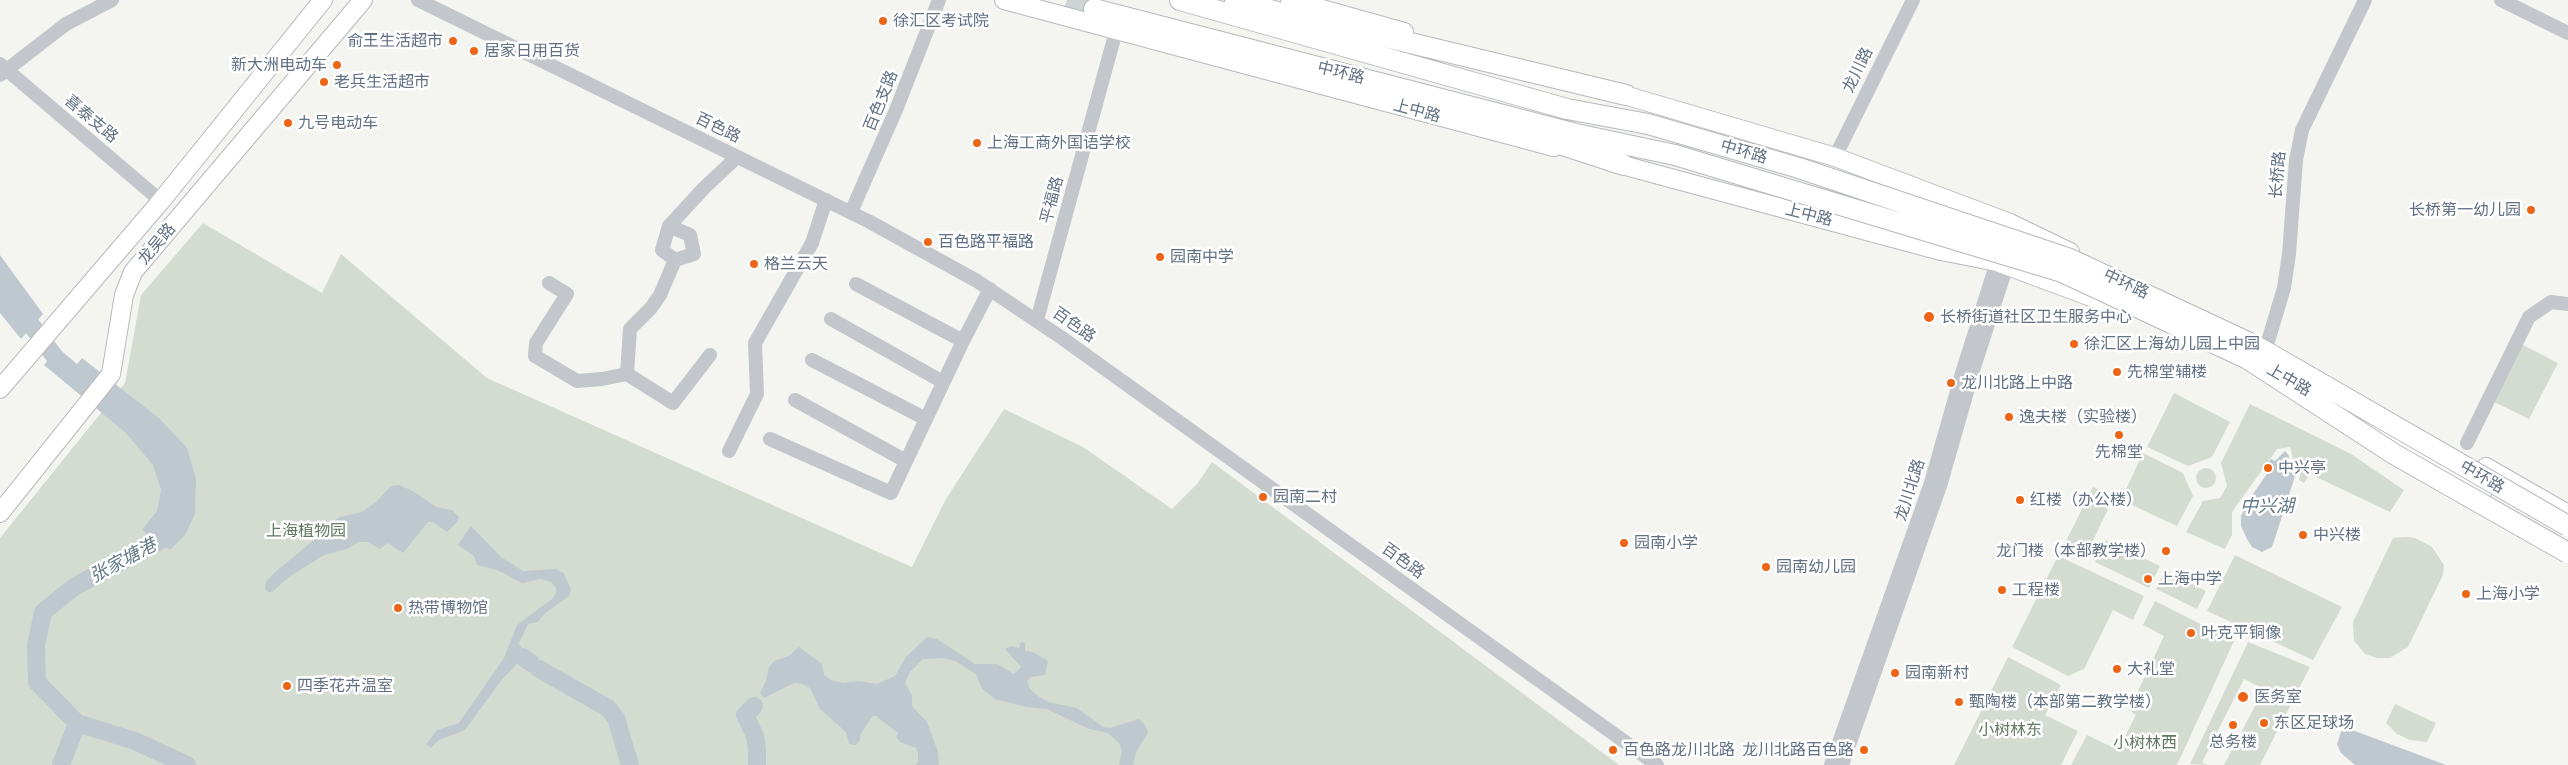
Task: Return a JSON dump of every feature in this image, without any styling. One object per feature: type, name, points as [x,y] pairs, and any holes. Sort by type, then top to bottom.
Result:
[{"type":"highway","name":"中环路","points":[[1113,0],[1508,98],[1648,124],[1799,168],[2070,259],[2256,346],[2568,526]]},
{"type":"highway","name":"中环路","points":[[1180,0],[1508,98],[1614,132],[1676,156],[2062,272],[2248,360],[2394,454],[2568,553]]},
{"type":"highway","name":"中环路","points":[[1235,0],[1260,7],[1508,98]]},
{"type":"highway","points":[[1260,7],[1626,95]]},
{"type":"highway","name":"中环路","points":[[1094,9],[1464,104],[1508,98]]},
{"type":"highway","points":[[1464,104],[1509,127],[1624,166]]},
{"type":"main road","name":"龙吴路","points":[[0,389],[161,201],[323,0]]},
{"type":"main road","name":"龙吴路","points":[[5,507],[111,374],[124,295],[133,272],[363,0]]},
{"type":"main road","name":"上中路","points":[[1004,0],[1941,251],[2002,264],[2239,350],[2264,355],[2360,396],[2568,514]]},
{"type":"main road","name":"上中路","points":[[1290,0],[1835,156],[2015,225],[2264,355],[2568,543]]},
{"type":"street","points":[[2,69],[66,24],[112,0]]},
{"type":"street","name":"百色路","points":[[418,0],[851,212],[916,245],[990,289],[1037,320],[1658,765]]},
{"type":"street","name":"百色支路","points":[[851,212],[896,110],[939,0]]},
{"type":"street","name":"龙川路","points":[[1835,156],[1913,0]]},
{"type":"street","name":"长桥路","points":[[2264,355],[2280,307],[2287,269],[2296,160],[2302,130],[2365,0]]},
{"type":"street","points":[[2502,0],[2568,32]]},
{"type":"street","name":"平福路","points":[[1037,320],[1116,31]]},
{"type":"street","name":"喜泰支路","points":[[2,69],[161,201]]},
{"type":"street","points":[[675,260],[662,250],[669,226],[704,188],[737,157]]},
{"type":"street","points":[[729,451],[757,394],[755,343],[812,243],[826,200]]},
{"type":"street","name":"龙川北路","points":[[1831,765],[1931,483],[1963,370],[2015,225]]},
{"type":"street","points":[[627,374],[630,329],[651,308],[660,295],[675,260],[694,254],[690,235],[669,226]]},
{"type":"street","name":"龙川北路","points":[[1842,765],[1940,486],[2002,264]]},
{"type":"street","points":[[548,283],[566,294],[536,344],[535,356],[577,381],[627,374],[673,403],[710,355]]},
{"type":"street","points":[[856,284],[963,341]]},
{"type":"street","points":[[770,439],[891,493],[943,382],[990,289]]},
{"type":"street","points":[[2466,442],[2529,318],[2551,302],[2568,304]]},
{"type":"street","points":[[831,319],[943,382]]},
{"type":"street","points":[[812,360],[926,419]]},
{"type":"street","points":[[795,400],[906,461]]},
{"type":"green space","name":"上海植物园","points":[[203,223],[322,293],[341,254],[487,378],[912,567],[946,499],[1004,409],[1083,447],[1172,509],[1197,484],[1212,462],[1619,765],[0,765],[0,538],[125,383],[141,295]]},
{"type":"green space","points":[[2521,344],[2558,363],[2529,419],[2494,402]]},
{"type":"green space","points":[[2174,393],[2230,422],[2212,457],[2188,466],[2147,447]]},
{"type":"green space","points":[[2250,404],[2351,454],[2404,490],[2390,512],[2310,474],[2304,483],[2299,480],[2303,463],[2293,459],[2290,447],[2277,449],[2232,512],[2232,535],[2225,549],[2186,532],[2203,501],[2220,498],[2227,486],[2221,463]]},
{"type":"green space","points":[[2143,453],[2183,473],[2193,496],[2177,526],[2121,500]]},
{"type":"green space","points":[[2206,468],[2213,471],[2216,478],[2213,485],[2206,488],[2199,485],[2196,478],[2199,471]]},
{"type":"green space","points":[[2093,487],[2114,497],[2084,559],[2062,549]]},
{"type":"green space","points":[[2393,538],[2415,538],[2432,547],[2444,565],[2443,575],[2408,647],[2390,658],[2377,658],[2365,654],[2354,641],[2353,622]]},
{"type":"green space","points":[[2106,540],[2160,566],[2149,588],[2095,562]]},
{"type":"green space","points":[[2235,555],[2342,607],[2313,660],[2207,611]]},
{"type":"green space","points":[[2058,556],[2144,596],[2133,620],[2113,610],[2084,669],[2068,676],[2012,647]]},
{"type":"green space","points":[[2165,570],[2206,591],[2197,609],[2156,589]]},
{"type":"green space","name":"小树林西","points":[[2155,601],[2234,641],[2177,765],[2071,765],[2087,735],[2118,750],[2136,715],[2129,710],[2164,636],[2143,625]]},
{"type":"green space","points":[[2248,642],[2310,667],[2260,765],[2224,765],[2264,689],[2244,679],[2202,762],[2207,765],[2190,764]]},
{"type":"green space","name":"小树林东","points":[[2008,657],[2061,685],[2045,715],[2078,731],[2061,765],[1954,765]]},
{"type":"green space","points":[[2395,704],[2436,723],[2427,742],[2410,740],[2397,734],[2386,723]]},
{"type":"water","points":[[0,255],[43,314],[21,339],[0,313]]},
{"type":"water","points":[[58,348],[77,364],[82,358],[160,419],[187,448],[196,479],[195,514],[185,535],[170,550],[142,530],[157,511],[161,490],[153,465],[126,433],[44,365]]},
{"type":"water","name":"中兴湖","points":[[2285,451],[2289,456],[2288,463],[2298,467],[2272,547],[2262,552],[2252,547],[2247,539],[2241,526],[2241,516],[2248,501],[2271,467],[2267,464],[2271,459],[2275,461]]},
{"type":"water","points":[[399,485],[413,491],[436,507],[452,510],[459,517],[458,521],[447,532],[433,522],[428,522],[403,553],[388,543],[380,549],[368,542],[359,542],[347,549],[324,555],[289,577],[272,592],[268,592],[265,589],[266,582],[274,573],[320,535],[330,523],[340,517],[362,512],[376,502],[391,486]]},
{"type":"water","points":[[471,526],[501,557],[523,571],[555,569],[564,573],[571,590],[569,596],[544,614],[538,622],[528,624],[519,643],[523,657],[500,682],[465,730],[439,740],[431,748],[426,744],[437,730],[459,723],[504,658],[517,625],[556,594],[556,588],[551,582],[540,579],[522,583],[497,570],[477,565],[474,556],[458,545]]},
{"type":"water","points":[[927,637],[937,639],[975,664],[997,664],[1014,674],[1021,667],[1005,649],[1011,646],[1019,648],[1021,642],[1025,643],[1025,651],[1033,652],[1048,661],[1045,675],[1031,677],[1027,681],[1030,689],[1038,696],[1048,702],[1077,708],[1103,727],[1110,728],[1139,719],[1145,725],[1148,733],[1137,750],[1133,765],[1119,765],[1122,751],[1119,743],[1108,733],[1089,729],[1047,709],[1026,707],[995,699],[982,689],[976,674],[955,661],[943,658],[923,659],[910,672],[906,680],[906,685],[912,696],[912,706],[927,722],[938,752],[939,765],[915,765],[918,762],[916,748],[900,742],[896,737],[898,733],[876,716],[873,716],[860,735],[860,740],[856,745],[849,744],[846,732],[820,709],[810,688],[802,684],[794,683],[764,698],[760,693],[766,681],[769,667],[774,661],[789,656],[799,647],[822,664],[824,675],[831,680],[843,683],[858,681],[877,684],[895,676],[906,657]]},
{"type":"water","points":[[2349,729],[2446,765],[2355,765],[2341,753],[2337,744],[2341,732]]},
{"type":"waterway","name":"张家塘港","points":[[0,283],[58,361],[70,372]]},
{"type":"waterway","name":"张家塘港","points":[[169,523],[163,539],[74,587],[43,612],[36,645],[37,682],[77,723],[135,741],[187,765]]},
{"type":"waterway","points":[[523,657],[531,663]]},
{"type":"waterway","points":[[539,669],[608,708],[616,718],[630,765]]},
{"type":"waterway","points":[[754,706],[745,715],[755,736],[757,765]]},
{"type":"waterway","points":[[61,765],[77,723]]},
{"type":"tunnel","points":[[1067,0],[1094,9]]},
{"type":"place","name":"徐汇区考试院","points":[[883,21]]},
{"type":"place","name":"俞王生活超市","points":[[453,41]]},
{"type":"place","name":"居家日用百货","points":[[474,51]]},
{"type":"place","name":"新大洲电动车","points":[[337,65]]},
{"type":"place","name":"老兵生活超市","points":[[324,82]]},
{"type":"place","name":"九号电动车","points":[[288,123]]},
{"type":"place","name":"上海工商外国语学校","points":[[977,143]]},
{"type":"place","name":"长桥第一幼儿园","points":[[2531,210]]},
{"type":"place","name":"百色路平福路","points":[[928,242]]},
{"type":"place","name":"园南中学","points":[[1160,257]]},
{"type":"place","name":"格兰云天","points":[[754,264]]},
{"type":"place","name":"长桥街道社区卫生服务中心","points":[[1929,317]]},
{"type":"place","name":"徐汇区上海幼儿园上中园","points":[[2074,344]]},
{"type":"place","name":"先棉堂辅楼","points":[[2117,372]]},
{"type":"place","name":"龙川北路上中路","points":[[1951,383]]},
{"type":"place","name":"逸夫楼（实验楼）","points":[[2009,417]]},
{"type":"place","name":"先棉堂","points":[[2119,435]]},
{"type":"place","name":"中兴亭","points":[[2268,468]]},
{"type":"place","name":"园南二村","points":[[1263,497]]},
{"type":"place","name":"红楼（办公楼）","points":[[2020,500]]},
{"type":"place","name":"中兴楼","points":[[2303,535]]},
{"type":"place","name":"园南小学","points":[[1624,543]]},
{"type":"place","name":"龙门楼（本部教学楼）","points":[[2166,551]]},
{"type":"place","name":"园南幼儿园","points":[[1766,567]]},
{"type":"place","name":"上海中学","points":[[2148,579]]},
{"type":"place","name":"工程楼","points":[[2002,590]]},
{"type":"place","name":"上海小学","points":[[2466,594]]},
{"type":"place","name":"热带博物馆","points":[[398,608]]},
{"type":"place","name":"叶克平铜像","points":[[2191,633]]},
{"type":"place","name":"大礼堂","points":[[2117,669]]},
{"type":"place","name":"园南新村","points":[[1895,673]]},
{"type":"place","name":"四季花卉温室","points":[[287,686]]},
{"type":"place","name":"医务室","points":[[2243,697]]},
{"type":"place","name":"甄陶楼（本部第二教学楼）","points":[[1959,702]]},
{"type":"place","name":"东区足球场","points":[[2264,723]]},
{"type":"place","name":"总务楼","points":[[2233,725]]},
{"type":"place","name":"百色路龙川北路","points":[[1613,750]]},
{"type":"place","name":"龙川北路百色路","points":[[1864,750]]}]
